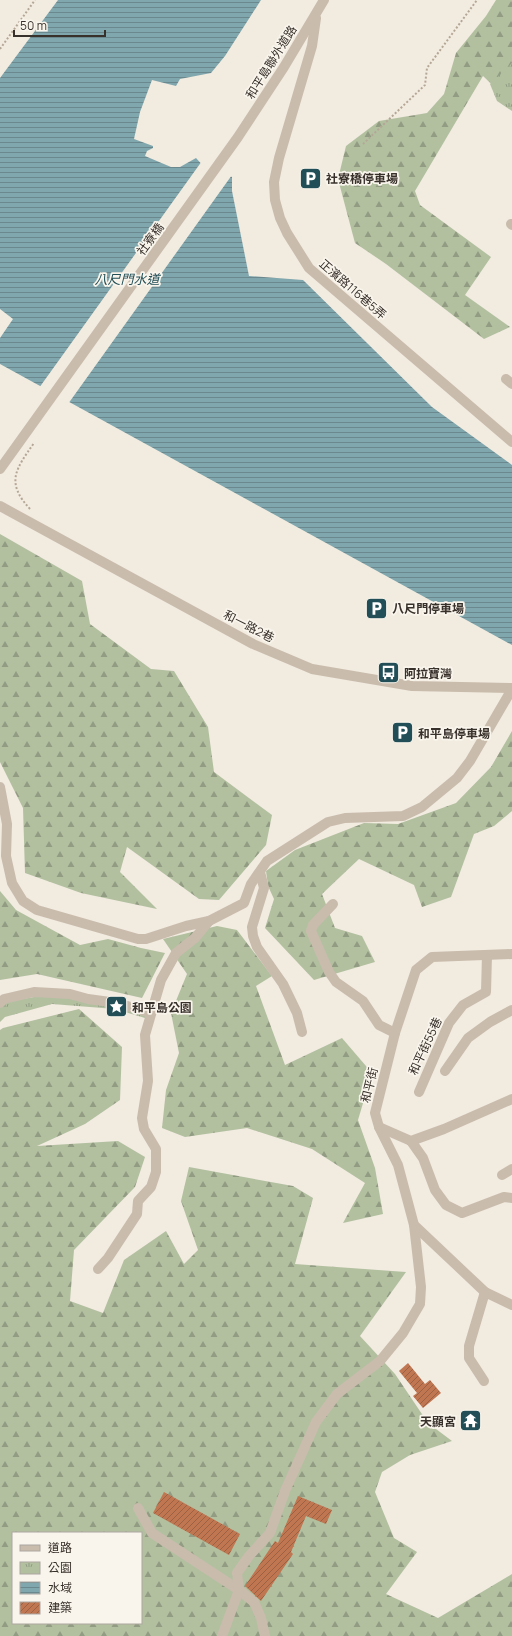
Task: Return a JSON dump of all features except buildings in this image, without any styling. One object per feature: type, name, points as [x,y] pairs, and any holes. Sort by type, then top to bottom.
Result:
[{"type":"street","name":"和平島聯外道路","points":[[238,137],[324,0]]},
{"type":"street","name":"正濱路116巷5弄","points":[[317,13],[312,46],[279,158],[274,182],[275,200],[280,218],[287,233],[309,268],[512,442]]},
{"type":"street","name":"社寮橋","points":[[0,469],[238,137]]},
{"type":"street","name":"和一路2巷","points":[[0,506],[253,644],[312,669],[412,686],[512,689]]},
{"type":"street","points":[[0,787],[7,824],[6,856],[12,883],[23,901],[37,910],[138,939],[146,939],[186,926],[209,921],[244,903],[251,884],[267,862],[328,822],[345,818],[403,816],[422,807],[456,778],[470,761],[512,689]]},
{"type":"street","points":[[260,872],[264,888],[252,928],[253,936],[257,947],[283,984],[297,1013],[302,1032]]},
{"type":"street","points":[[333,904],[313,924],[311,931],[329,972],[336,982],[363,1001],[379,1025],[395,1033]]},
{"type":"street","points":[[98,1269],[108,1258],[137,1214],[138,1201],[151,1187],[156,1172],[156,1150],[144,1128],[142,1118],[148,1081],[145,1035],[161,980],[176,953],[194,938],[209,921]]},
{"type":"street","name":"和平街","points":[[239,1590],[237,1573],[249,1556],[270,1533],[285,1491],[316,1422],[337,1394],[380,1361],[403,1333],[420,1304],[421,1287],[414,1225],[398,1165],[379,1127],[375,1113],[395,1033],[416,970],[432,957],[512,954]]},
{"type":"street","name":"和平街55巷","points":[[419,1092],[448,1023],[463,1005],[486,992],[487,955]]},
{"type":"street","points":[[0,1003],[4,999],[34,992],[70,994],[88,999],[117,1002],[151,1013]]},
{"type":"street","points":[[445,1071],[468,1038],[490,1022],[512,1010]]},
{"type":"street","points":[[410,1141],[444,1129],[512,1099]]},
{"type":"street","points":[[379,1127],[397,1137],[410,1141],[423,1158],[435,1190],[446,1205],[462,1213],[504,1197],[512,1198]]},
{"type":"street","points":[[502,1175],[512,1169]]},
{"type":"street","points":[[414,1225],[485,1292],[512,1305]]},
{"type":"street","points":[[484,1381],[469,1358],[469,1346],[485,1292]]},
{"type":"street","points":[[138,1508],[152,1533],[239,1590],[254,1602],[261,1618],[265,1636]]},
{"type":"street","points":[[222,1636],[239,1590]]},
{"type":"path","points":[[0,49],[35,0]]},
{"type":"path","points":[[363,144],[425,85],[427,68],[477,0]]},
{"type":"path","points":[[31,511],[22,500],[16,486],[15,479],[17,468],[37,438]]},
{"type":"green space","points":[[496,0],[512,0],[512,104],[483,76],[415,191],[420,205],[491,257],[465,295],[510,327],[484,339],[386,264],[355,243],[338,179],[346,146],[379,121],[427,113],[444,94],[456,53],[486,16]]},
{"type":"green space","points":[[512,63],[512,111],[497,101],[490,84]]},
{"type":"green space","points":[[0,534],[82,581],[90,624],[151,669],[174,671],[208,727],[214,772],[272,815],[266,845],[219,900],[199,899],[127,847],[120,872],[157,909],[81,893],[25,873],[23,808],[0,762]]},
{"type":"green space","points":[[512,731],[512,811],[494,826],[474,834],[451,897],[422,907],[414,885],[359,859],[322,894],[335,928],[362,936],[375,962],[314,980],[265,928],[274,899],[268,886],[266,871],[295,850],[364,823],[398,824],[456,803],[491,767]]},
{"type":"green space","points":[[0,891],[16,910],[80,945],[108,939],[165,953],[142,998],[37,974],[0,980]]},
{"type":"green space","points":[[217,926],[237,930],[272,976],[256,986],[285,1065],[342,1038],[372,1073],[358,1120],[375,1168],[383,1214],[343,1223],[365,1183],[312,1149],[247,1128],[185,1137],[162,1128],[166,1090],[179,1053],[171,1013],[187,974],[163,939]]},
{"type":"green space","name":"和平島公園","points":[[62,992],[126,1002],[150,1002],[145,1018],[115,1009],[52,1004],[5,1017],[0,1022],[0,1003]]},
{"type":"green space","points":[[79,1009],[122,1047],[120,1100],[85,1124],[37,1146],[118,1141],[145,1157],[135,1187],[74,1250],[70,1301],[103,1313],[124,1260],[166,1231],[184,1264],[198,1250],[181,1201],[189,1167],[293,1186],[313,1198],[295,1264],[406,1272],[360,1336],[395,1374],[428,1423],[452,1441],[410,1455],[382,1472],[375,1492],[394,1538],[417,1552],[386,1594],[438,1618],[512,1574],[512,1636],[0,1636],[0,1030]]},
{"type":"water","name":"八尺門水道","points":[[58,0],[261,0],[225,56],[211,73],[180,79],[176,86],[152,80],[140,112],[134,139],[153,146],[153,148],[147,151],[145,156],[171,167],[180,167],[196,158],[206,169],[218,170],[232,177],[232,191],[249,276],[303,280],[432,407],[512,465],[512,645],[0,364],[0,338],[13,319],[0,309],[0,78]]},
{"type":"pier","points":[[202,161],[207,167],[219,168],[232,175],[68,404],[39,388]]},
{"type":"place","name":"社寮橋停車場","points":[[310,178]]},
{"type":"place","name":"八尺門停車場","points":[[376,608]]},
{"type":"place","name":"阿拉寶灣","points":[[388,673]]},
{"type":"place","name":"和平島停車場","points":[[402,733]]},
{"type":"place","name":"和平島公園","points":[[116,1007]]},
{"type":"place","name":"天顯宮","points":[[471,1421]]}]
